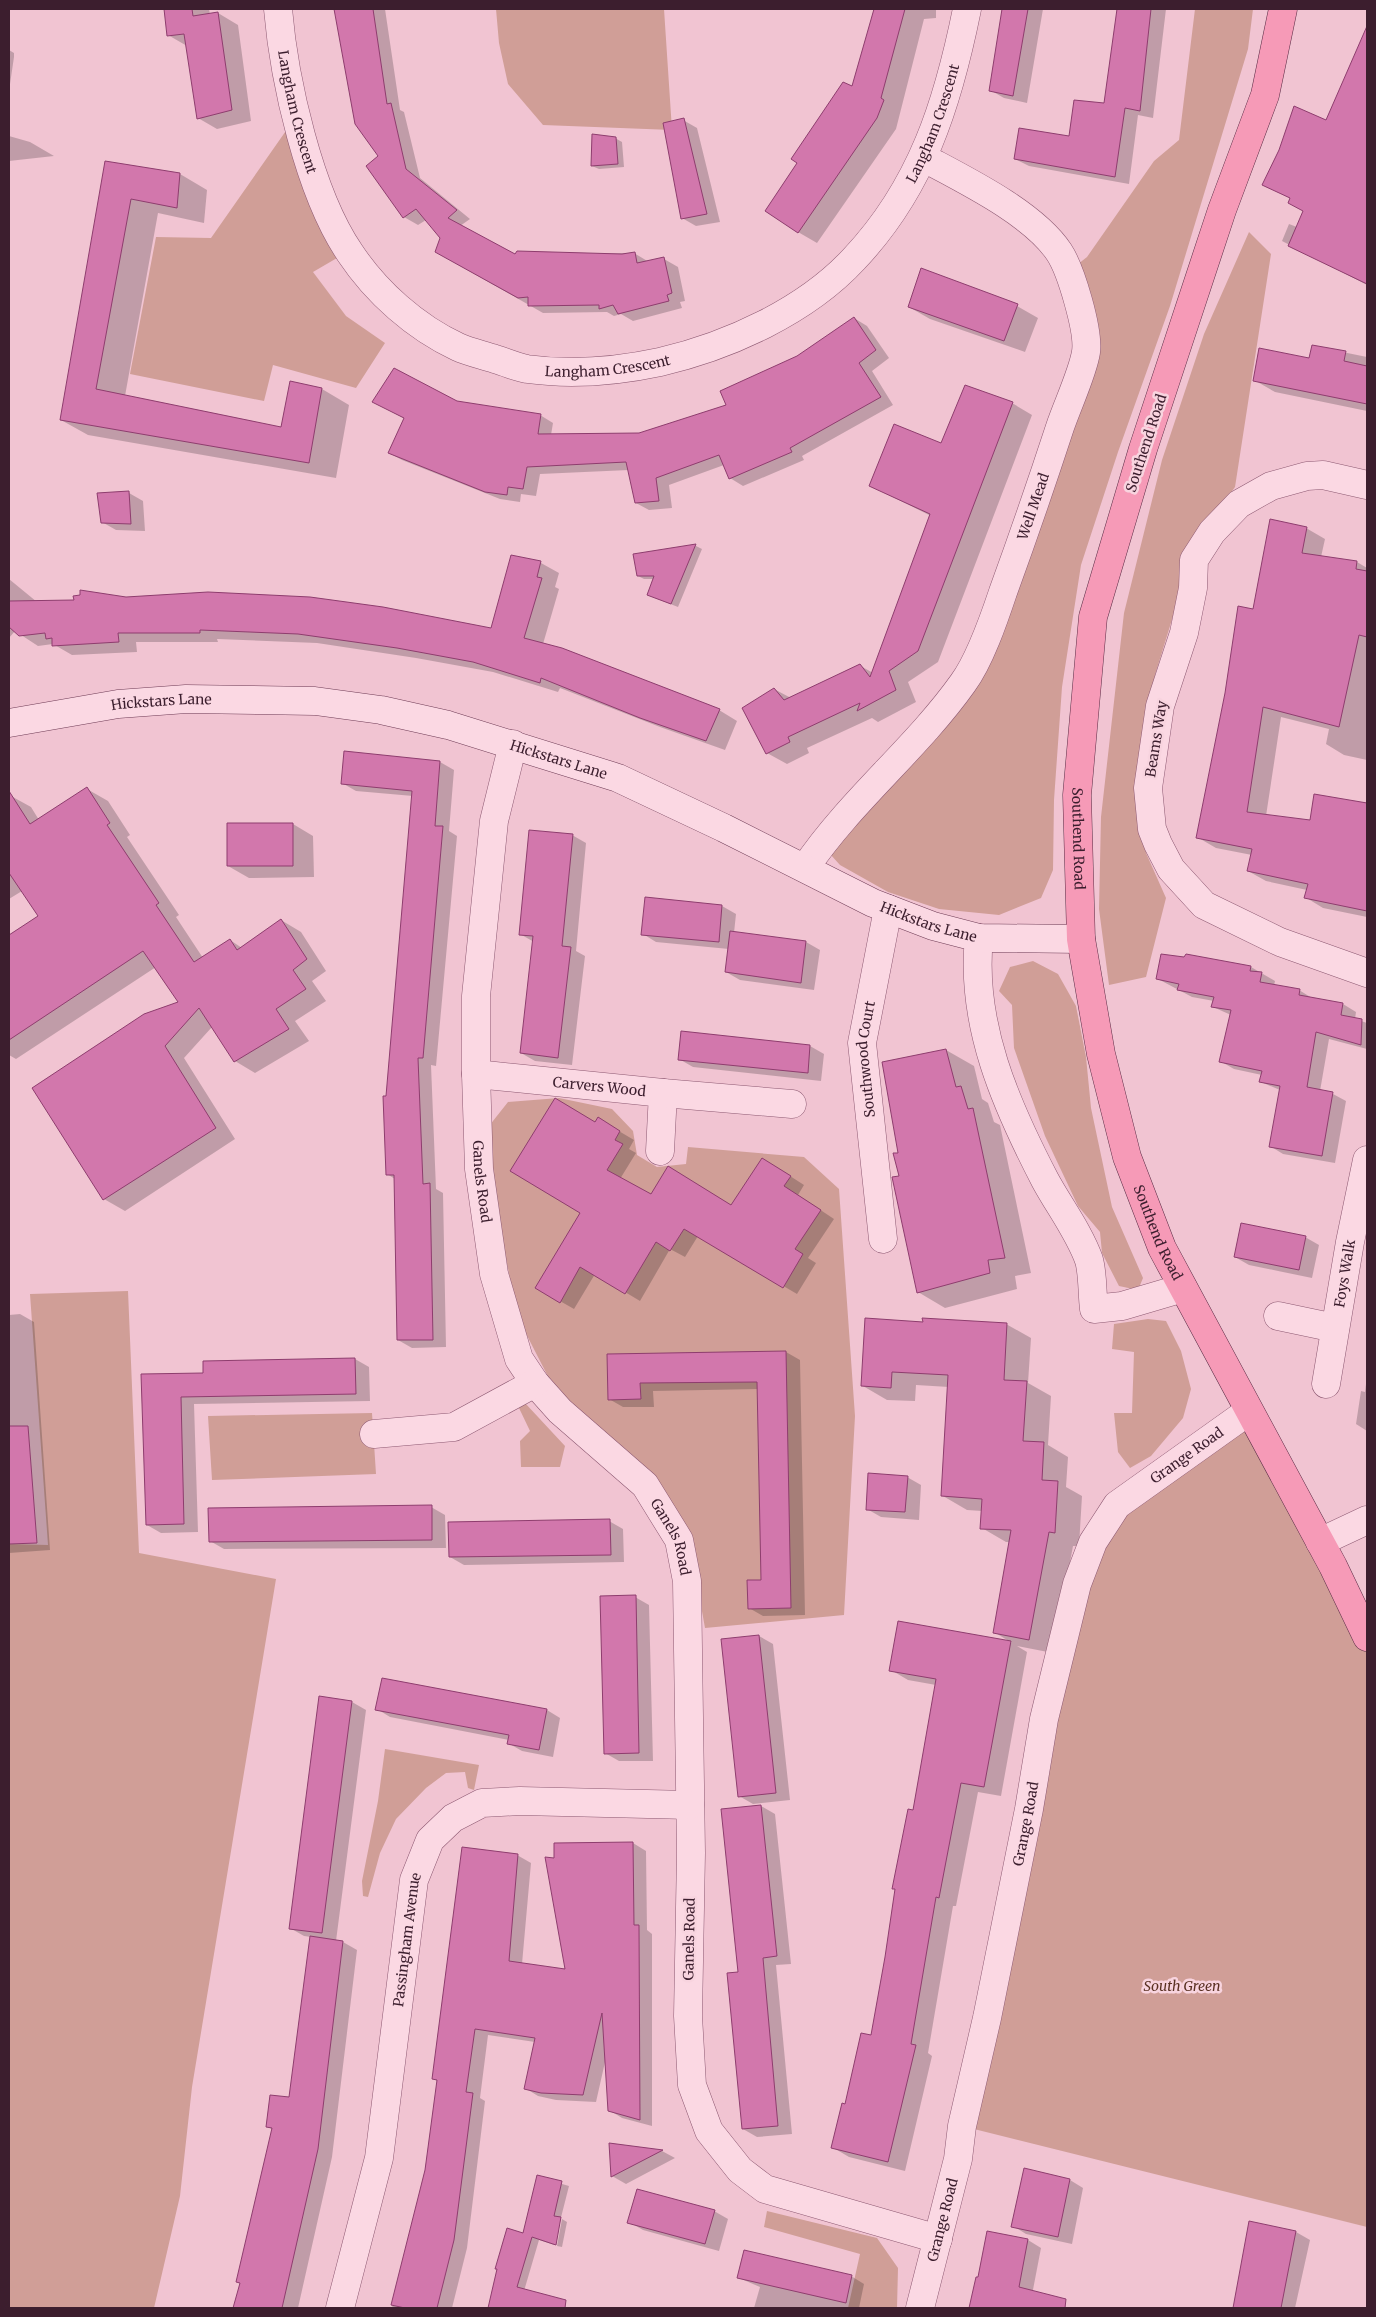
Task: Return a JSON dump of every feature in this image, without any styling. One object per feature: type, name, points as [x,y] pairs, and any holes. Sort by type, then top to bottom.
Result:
[{"type":"main road","name":"Southend Road","points":[[1283,9],[1265,95],[1222,210],[1143,448],[1093,618],[1077,795],[1080,939],[1101,1054],[1127,1158],[1162,1248],[1320,1542],[1367,1637]]},
{"type":"street","name":"Langham Crescent","points":[[278,9],[280,36],[296,115],[312,170],[337,230],[368,278],[411,319],[458,347],[526,368],[579,371],[634,367],[681,357],[767,324],[833,281],[878,231],[924,158],[945,103],[967,9]]},
{"type":"street","name":"Well Mead","points":[[805,868],[824,840],[849,810],[941,715],[966,680],[998,605],[1086,352],[1082,313],[1059,252],[1021,216],[981,190],[924,158]]},
{"type":"street","name":"Beams Way","points":[[1367,485],[1323,475],[1307,476],[1271,486],[1239,504],[1212,532],[1194,560],[1193,588],[1184,633],[1160,706],[1148,788],[1152,829],[1158,844],[1172,869],[1204,905],[1280,942],[1367,973]]},
{"type":"street","name":"Hickstars Lane","points":[[9,724],[118,704],[186,699],[315,701],[391,712],[448,725],[618,778],[888,909],[933,926],[979,938],[1080,939]]},
{"type":"street","name":"Ganels Road","points":[[513,744],[494,821],[476,996],[479,1169],[494,1274],[519,1359],[535,1383],[560,1411],[645,1485],[679,1540],[687,1581],[690,1804],[688,2016],[692,2085],[709,2131],[740,2170],[766,2190],[818,2206],[878,2220],[938,2239]]},
{"type":"street","name":"Southwood Court","points":[[883,1239],[862,1043],[888,909]]},
{"type":"street","points":[[979,938],[977,956],[980,1002],[993,1065],[1045,1180],[1089,1260],[1094,1309],[1122,1306],[1183,1288]]},
{"type":"street","name":"Carvers Wood","points":[[476,1074],[663,1092],[660,1151]]},
{"type":"street","points":[[663,1092],[792,1104]]},
{"type":"street","name":"Foys Walk","points":[[1326,1384],[1367,1160]]},
{"type":"street","points":[[1278,1316],[1335,1328]]},
{"type":"street","points":[[374,1434],[454,1427],[535,1383]]},
{"type":"street","name":"Grange Road","points":[[920,2308],[958,2160],[962,2126],[987,2018],[1029,1809],[1044,1719],[1077,1584],[1093,1542],[1117,1505],[1249,1411]]},
{"type":"street","points":[[1320,1542],[1367,1520]]},
{"type":"street","name":"Passingham Avenue","points":[[340,2308],[379,2158],[414,1880],[430,1840],[453,1818],[482,1803],[520,1801],[690,1804]]},
{"type":"green space","points":[[496,9],[664,9],[672,130],[543,125],[508,84],[499,43]]},
{"type":"green space","points":[[1195,9],[1253,9],[1248,49],[1170,306],[1118,452],[1081,565],[1062,687],[1054,800],[1053,870],[1041,898],[999,915],[939,909],[888,892],[840,865],[830,854],[966,680],[1086,352],[1068,272],[1087,257],[1154,161],[1179,140]]},
{"type":"green space","points":[[297,115],[349,251],[313,272],[346,316],[385,343],[356,388],[273,365],[264,401],[130,374],[156,237],[211,238]]},
{"type":"green space","points":[[1249,232],[1271,254],[1235,487],[1196,541],[1155,675],[1143,776],[1146,853],[1166,898],[1146,977],[1109,985],[1099,909],[1101,817],[1124,613],[1162,460],[1204,334]]},
{"type":"green space","points":[[1033,961],[1058,974],[1076,1006],[1086,1057],[1091,1108],[1112,1207],[1143,1278],[1138,1290],[1119,1286],[1102,1253],[1100,1232],[1078,1206],[1045,1136],[1014,1048],[1012,1005],[999,991],[1010,967]]},
{"type":"green space","points":[[559,1098],[612,1109],[633,1131],[637,1155],[657,1167],[686,1164],[688,1147],[804,1157],[839,1189],[855,1416],[844,1615],[705,1628],[688,1533],[558,1396],[518,1318],[496,1209],[489,1126],[508,1102]]},
{"type":"green space","points":[[128,1291],[139,1553],[276,1579],[192,2087],[180,2196],[154,2308],[9,2308],[9,1544],[48,1545],[30,1294]]},
{"type":"green space","points":[[1148,1319],[1166,1321],[1181,1351],[1191,1389],[1183,1418],[1151,1456],[1130,1468],[1118,1452],[1114,1413],[1132,1413],[1134,1352],[1112,1349],[1114,1324]]},
{"type":"green space","points":[[525,1403],[565,1446],[560,1467],[521,1467],[520,1441],[530,1431],[519,1408]]},
{"type":"green space","name":"South Green","points":[[1249,1411],[1367,1637],[1367,2227],[962,2126],[1093,1542]]},
{"type":"green space","points":[[372,1413],[376,1474],[212,1480],[208,1416]]},
{"type":"green space","points":[[385,1749],[479,1765],[474,1790],[468,1788],[465,1772],[446,1773],[426,1788],[396,1819],[380,1853],[368,1897],[363,1896],[362,1881],[378,1801]]},
{"type":"green space","points":[[767,2211],[877,2238],[898,2268],[897,2308],[848,2308],[860,2254],[764,2227]]},
{"type":"building","points":[[164,9],[192,9],[193,16],[218,12],[232,110],[197,119],[184,34],[167,36]]},
{"type":"building","points":[[334,9],[373,9],[387,104],[391,103],[406,169],[457,210],[448,218],[515,254],[517,251],[622,254],[635,252],[637,263],[664,257],[672,293],[667,295],[669,301],[618,314],[613,305],[599,309],[599,305],[528,306],[528,297],[518,298],[435,252],[440,238],[416,209],[403,218],[366,166],[378,156],[355,124]]},
{"type":"building","points":[[874,9],[905,9],[881,98],[884,100],[877,118],[798,233],[765,211],[797,163],[791,159],[843,82],[852,86]]},
{"type":"building","points":[[1002,9],[1028,9],[1013,96],[989,91]]},
{"type":"building","points":[[1117,9],[1151,9],[1140,111],[1125,108],[1115,177],[1014,159],[1019,128],[1069,136],[1074,100],[1104,103]]},
{"type":"building","points":[[1367,26],[1367,284],[1288,246],[1303,211],[1288,203],[1290,198],[1262,185],[1279,150],[1294,106],[1326,120]]},
{"type":"building","points":[[684,118],[707,214],[681,219],[663,123]]},
{"type":"building","points":[[592,134],[616,137],[618,164],[591,166]]},
{"type":"building","points":[[105,161],[180,173],[177,208],[131,199],[96,389],[281,427],[290,381],[322,388],[309,463],[60,420]]},
{"type":"building","points":[[921,268],[1018,304],[1004,341],[908,307]]},
{"type":"building","points":[[854,317],[876,350],[859,363],[881,397],[790,448],[792,452],[729,479],[719,455],[656,478],[659,501],[635,503],[626,462],[527,467],[523,489],[508,487],[507,495],[485,492],[388,453],[404,418],[372,402],[394,368],[457,401],[541,414],[538,434],[639,433],[726,405],[720,391],[797,356]]},
{"type":"building","points":[[1312,345],[1346,351],[1344,361],[1367,366],[1367,404],[1253,381],[1259,348],[1309,358]]},
{"type":"building","points":[[965,385],[1013,402],[918,651],[889,671],[896,690],[857,711],[860,703],[788,737],[790,742],[766,754],[742,708],[774,688],[784,700],[860,664],[870,677],[930,514],[869,486],[894,424],[941,443]]},
{"type":"building","points":[[129,491],[131,524],[101,523],[97,493]]},
{"type":"building","points":[[1270,519],[1307,527],[1302,553],[1357,561],[1356,569],[1367,571],[1367,637],[1359,635],[1339,727],[1263,707],[1247,812],[1310,820],[1314,794],[1367,803],[1367,911],[1304,898],[1308,884],[1247,871],[1252,849],[1196,838],[1225,693],[1238,606],[1253,609]]},
{"type":"building","points":[[696,544],[671,604],[647,595],[654,576],[637,576],[633,554]]},
{"type":"building","points":[[511,555],[541,561],[537,577],[542,578],[524,638],[562,648],[720,709],[706,741],[640,718],[541,678],[540,683],[473,662],[397,648],[298,634],[200,630],[200,633],[118,633],[119,642],[52,646],[52,638],[46,639],[45,633],[19,636],[9,627],[9,601],[74,600],[73,596],[80,595],[80,590],[126,597],[208,592],[310,597],[383,607],[491,628]]},
{"type":"building","points":[[344,751],[440,761],[435,826],[443,826],[423,1058],[418,1058],[423,1184],[430,1183],[433,1340],[397,1340],[394,1175],[386,1175],[383,1096],[386,1096],[412,791],[341,784]]},
{"type":"building","points":[[87,787],[110,823],[107,825],[159,903],[156,905],[194,962],[230,939],[237,950],[281,919],[307,959],[293,970],[306,989],[276,1009],[289,1029],[234,1062],[199,1008],[165,1046],[216,1128],[103,1200],[32,1088],[144,1014],[178,1002],[143,951],[9,1040],[9,935],[38,916],[9,873],[9,791],[30,824]]},
{"type":"building","points":[[227,823],[293,823],[293,866],[227,866]]},
{"type":"building","points":[[529,830],[573,834],[562,946],[571,947],[558,1058],[520,1053],[533,936],[519,935]]},
{"type":"building","points":[[645,897],[722,905],[719,942],[641,935]]},
{"type":"building","points":[[730,931],[806,941],[801,983],[725,972]]},
{"type":"building","points":[[1161,954],[1184,957],[1186,954],[1251,966],[1250,971],[1262,972],[1260,982],[1300,989],[1299,995],[1343,1003],[1341,1015],[1362,1019],[1361,1045],[1316,1032],[1307,1087],[1333,1092],[1322,1156],[1269,1147],[1280,1086],[1259,1082],[1262,1071],[1219,1062],[1231,1010],[1211,1007],[1214,997],[1177,990],[1179,984],[1156,979]]},
{"type":"building","points":[[681,1031],[810,1045],[808,1073],[678,1060]]},
{"type":"building","points":[[946,1049],[956,1087],[961,1086],[968,1109],[973,1108],[1005,1258],[988,1260],[990,1273],[917,1293],[892,1177],[899,1176],[893,1153],[898,1153],[882,1062]]},
{"type":"building","points":[[555,1098],[595,1122],[598,1117],[620,1131],[615,1140],[623,1144],[607,1170],[651,1194],[668,1166],[731,1205],[762,1158],[791,1176],[784,1186],[821,1210],[795,1249],[803,1254],[783,1288],[684,1229],[670,1251],[656,1242],[625,1294],[580,1267],[560,1303],[535,1288],[580,1213],[510,1171]]},
{"type":"building","points":[[1241,1223],[1306,1236],[1299,1270],[1234,1257]]},
{"type":"building","points":[[865,1318],[923,1322],[922,1318],[1007,1323],[1004,1380],[1027,1381],[1023,1441],[1044,1442],[1042,1480],[1058,1481],[1055,1533],[1049,1532],[1029,1640],[993,1633],[1011,1530],[980,1529],[982,1499],[941,1496],[948,1375],[892,1372],[891,1388],[861,1386]]},
{"type":"building","points":[[786,1351],[791,1608],[748,1609],[747,1580],[761,1580],[757,1382],[640,1383],[641,1399],[608,1400],[607,1354]]},
{"type":"building","points":[[355,1358],[356,1394],[181,1397],[184,1524],[146,1525],[141,1374],[203,1373],[203,1361]]},
{"type":"building","points":[[9,1426],[28,1426],[37,1543],[9,1544]]},
{"type":"building","points":[[868,1473],[908,1476],[905,1512],[866,1510]]},
{"type":"building","points":[[432,1505],[432,1540],[209,1542],[208,1508]]},
{"type":"building","points":[[610,1519],[611,1555],[449,1557],[448,1522]]},
{"type":"building","points":[[636,1595],[639,1753],[604,1754],[600,1596]]},
{"type":"building","points":[[898,1621],[1011,1641],[984,1787],[961,1783],[939,1898],[936,1897],[911,2044],[916,2045],[888,2162],[831,2148],[842,2103],[845,2104],[861,2033],[871,2035],[895,1889],[892,1889],[908,1809],[913,1810],[936,1679],[889,1671]]},
{"type":"building","points":[[759,1635],[776,1793],[738,1797],[721,1639]]},
{"type":"building","points":[[382,1678],[547,1709],[539,1750],[507,1744],[509,1735],[375,1710]]},
{"type":"building","points":[[319,1696],[352,1701],[322,1933],[289,1929]]},
{"type":"building","points":[[761,1805],[777,1956],[763,1958],[778,2126],[742,2129],[727,1973],[738,1972],[721,1809]]},
{"type":"building","points":[[633,1842],[634,1925],[639,1925],[640,2120],[608,2111],[602,2013],[583,2095],[541,2093],[524,2089],[535,2038],[475,2029],[466,2092],[473,2093],[454,2240],[437,2308],[405,2308],[391,2305],[425,2170],[437,2080],[432,2079],[462,1847],[518,1854],[509,1961],[565,1969],[545,1857],[554,1858],[554,1843]]},
{"type":"building","points":[[310,1936],[343,1941],[318,2149],[282,2308],[233,2308],[240,2283],[236,2282],[272,2128],[266,2127],[270,2095],[289,2097]]},
{"type":"building","points":[[609,2143],[663,2150],[611,2177]]},
{"type":"building","points":[[1024,2168],[1070,2179],[1058,2237],[1011,2227]]},
{"type":"building","points":[[537,2175],[562,2181],[554,2216],[561,2217],[556,2245],[532,2237],[517,2287],[566,2300],[565,2308],[488,2308],[497,2269],[495,2269],[507,2228],[523,2233]]},
{"type":"building","points":[[637,2189],[715,2210],[705,2244],[627,2223]]},
{"type":"building","points":[[1249,2221],[1296,2231],[1281,2308],[1233,2308]]},
{"type":"building","points":[[987,2231],[1028,2239],[1019,2287],[1066,2299],[1065,2308],[969,2308],[976,2277],[978,2277]]},
{"type":"building","points":[[744,2250],[852,2275],[846,2303],[737,2278]]}]
